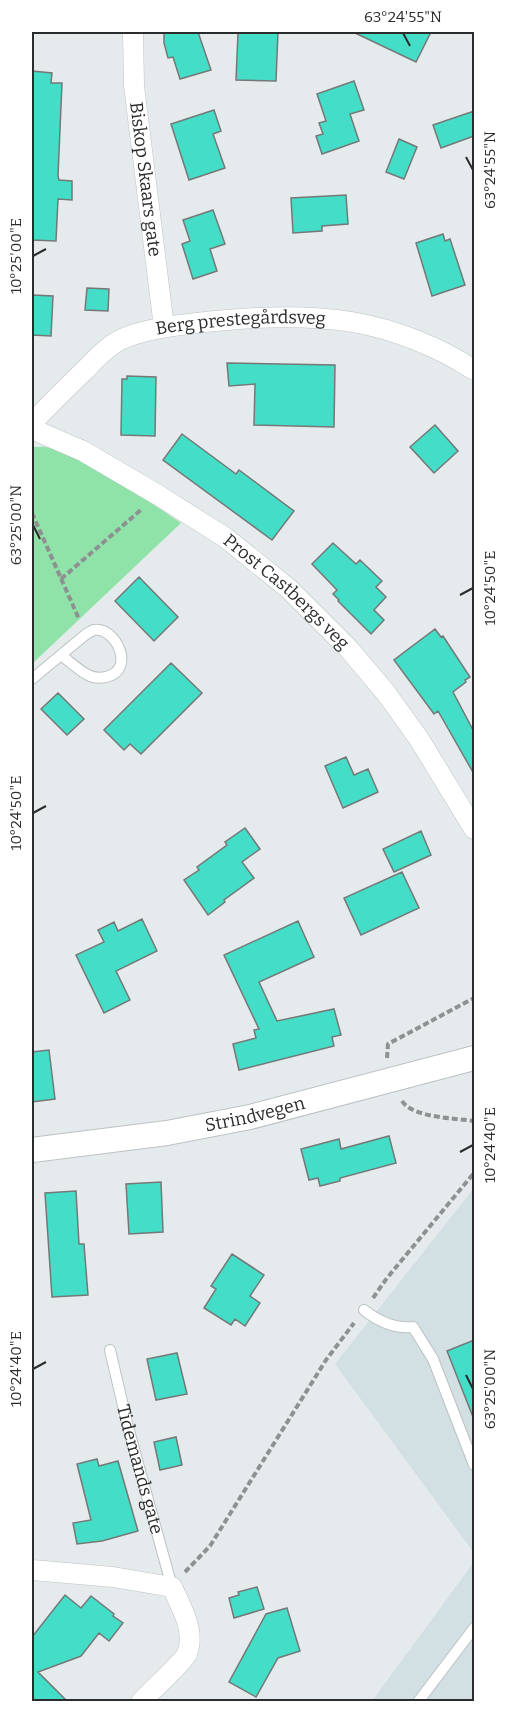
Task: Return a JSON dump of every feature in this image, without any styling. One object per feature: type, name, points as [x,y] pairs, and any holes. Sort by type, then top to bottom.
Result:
[{"type":"street","name":"Biskop Skaars gate","points":[[133,32],[134,86],[164,327]]},
{"type":"street","name":"Berg prestegårdsveg","points":[[32,423],[113,344],[134,335],[164,327],[266,318],[308,318],[352,322],[387,330],[431,348],[474,370]]},
{"type":"street","name":"Prost Castbergs veg","points":[[32,429],[83,452],[158,495],[226,538],[280,582],[348,648],[386,693],[419,739],[474,830]]},
{"type":"street","name":"Strindvegen","points":[[32,1150],[167,1133],[250,1117],[474,1058]]},
{"type":"street","points":[[32,1570],[113,1576],[172,1587]]},
{"type":"street","name":"Tidemands gate","points":[[141,1701],[187,1655],[190,1636],[187,1619],[172,1587]]},
{"type":"lane","points":[[32,679],[61,655],[86,635],[94,630],[109,634],[121,651],[122,660],[116,673],[99,678],[88,675],[61,655]]},
{"type":"lane","points":[[364,1310],[375,1318],[401,1328],[413,1327],[433,1359],[474,1465]]},
{"type":"lane","name":"Tidemands gate","points":[[110,1350],[128,1427],[172,1587]]},
{"type":"lane","points":[[418,1701],[474,1628]]},
{"type":"path","points":[[61,579],[158,495]]},
{"type":"path","points":[[32,513],[86,635]]},
{"type":"path","points":[[387,1062],[387,1044],[474,998]]},
{"type":"path","points":[[397,1094],[406,1107],[419,1113],[474,1121]]},
{"type":"path","points":[[172,1587],[210,1546],[326,1360],[387,1278],[474,1173]]},
{"type":"shaded area","points":[[474,1188],[474,1553],[335,1364]]},
{"type":"shaded area","points":[[474,1562],[474,1701],[372,1701]]},
{"type":"green space","points":[[32,447],[50,448],[84,461],[181,523],[32,664]]},
{"type":"building","points":[[164,32],[198,32],[211,70],[180,79],[173,57],[168,58]]},
{"type":"building","points":[[278,32],[276,81],[236,80],[238,33]]},
{"type":"building","points":[[353,32],[431,32],[416,62]]},
{"type":"building","points":[[32,71],[52,73],[51,83],[62,83],[58,176],[59,180],[72,181],[72,200],[58,199],[56,241],[32,240]]},
{"type":"building","points":[[354,81],[364,110],[350,114],[359,141],[322,154],[316,136],[323,134],[319,123],[326,121],[317,94]]},
{"type":"building","points":[[214,110],[221,131],[213,134],[225,168],[189,180],[171,124]]},
{"type":"building","points":[[474,111],[474,136],[441,148],[433,125]]},
{"type":"building","points":[[399,139],[417,147],[404,179],[386,172]]},
{"type":"building","points":[[346,195],[348,224],[322,226],[322,231],[293,233],[291,198]]},
{"type":"building","points":[[213,210],[225,244],[210,249],[217,271],[193,279],[182,244],[190,241],[183,220]]},
{"type":"building","points":[[443,234],[445,241],[450,239],[465,285],[432,296],[416,243]]},
{"type":"building","points":[[87,288],[109,289],[108,311],[85,310]]},
{"type":"building","points":[[32,295],[53,296],[51,336],[32,335]]},
{"type":"building","points":[[227,363],[335,365],[334,427],[254,425],[255,384],[229,386]]},
{"type":"building","points":[[127,376],[156,377],[155,436],[121,435],[122,379],[127,379]]},
{"type":"building","points":[[435,425],[458,451],[434,473],[410,447]]},
{"type":"building","points":[[182,434],[236,474],[239,470],[294,511],[272,540],[163,460]]},
{"type":"building","points":[[333,543],[356,564],[360,560],[382,581],[376,587],[386,597],[374,610],[384,620],[371,634],[338,601],[333,594],[337,590],[312,564]]},
{"type":"building","points":[[139,577],[178,617],[154,641],[115,601]]},
{"type":"building","points":[[435,629],[441,637],[443,636],[470,677],[453,692],[474,732],[474,774],[438,711],[434,714],[394,660]]},
{"type":"building","points":[[171,663],[202,693],[141,754],[130,744],[124,750],[104,730]]},
{"type":"building","points":[[58,693],[84,719],[67,735],[41,709]]},
{"type":"building","points":[[346,757],[354,775],[368,769],[378,792],[343,808],[325,766]]},
{"type":"building","points":[[245,828],[260,849],[242,862],[254,878],[208,915],[184,880],[199,870],[197,867],[227,845],[225,842]]},
{"type":"building","points":[[421,831],[431,855],[394,872],[383,849]]},
{"type":"building","points":[[402,872],[419,908],[361,935],[344,898]]},
{"type":"building","points":[[142,919],[157,951],[116,971],[130,1000],[104,1013],[76,955],[104,942],[98,930],[114,922],[118,931]]},
{"type":"building","points":[[298,921],[314,957],[259,982],[277,1021],[334,1009],[341,1035],[332,1037],[334,1046],[239,1070],[233,1044],[256,1038],[254,1030],[259,1029],[224,955]]},
{"type":"building","points":[[49,1050],[55,1099],[32,1102],[32,1052]]},
{"type":"building","points":[[389,1136],[396,1163],[340,1178],[340,1181],[320,1186],[318,1178],[309,1180],[301,1149],[339,1139],[341,1149]]},
{"type":"building","points":[[161,1182],[163,1232],[129,1234],[126,1184]]},
{"type":"building","points":[[76,1191],[79,1244],[84,1244],[88,1295],[52,1297],[45,1193]]},
{"type":"building","points":[[232,1254],[264,1275],[250,1296],[260,1303],[245,1326],[235,1319],[231,1325],[204,1308],[216,1289],[211,1286]]},
{"type":"building","points":[[474,1340],[474,1417],[473,1417],[447,1351]]},
{"type":"building","points":[[177,1353],[187,1394],[156,1400],[147,1359]]},
{"type":"building","points":[[176,1437],[182,1465],[160,1470],[154,1442]]},
{"type":"building","points":[[97,1459],[99,1466],[118,1461],[138,1531],[102,1541],[77,1544],[73,1523],[91,1520],[77,1464]]},
{"type":"building","points":[[257,1587],[264,1609],[234,1618],[229,1598],[239,1595],[238,1592]]},
{"type":"building","points":[[65,1595],[81,1608],[91,1596],[123,1623],[109,1641],[99,1633],[81,1656],[38,1672],[67,1701],[32,1701],[32,1637]]},
{"type":"building","points":[[287,1608],[300,1651],[278,1658],[256,1697],[229,1682],[266,1614]]}]
